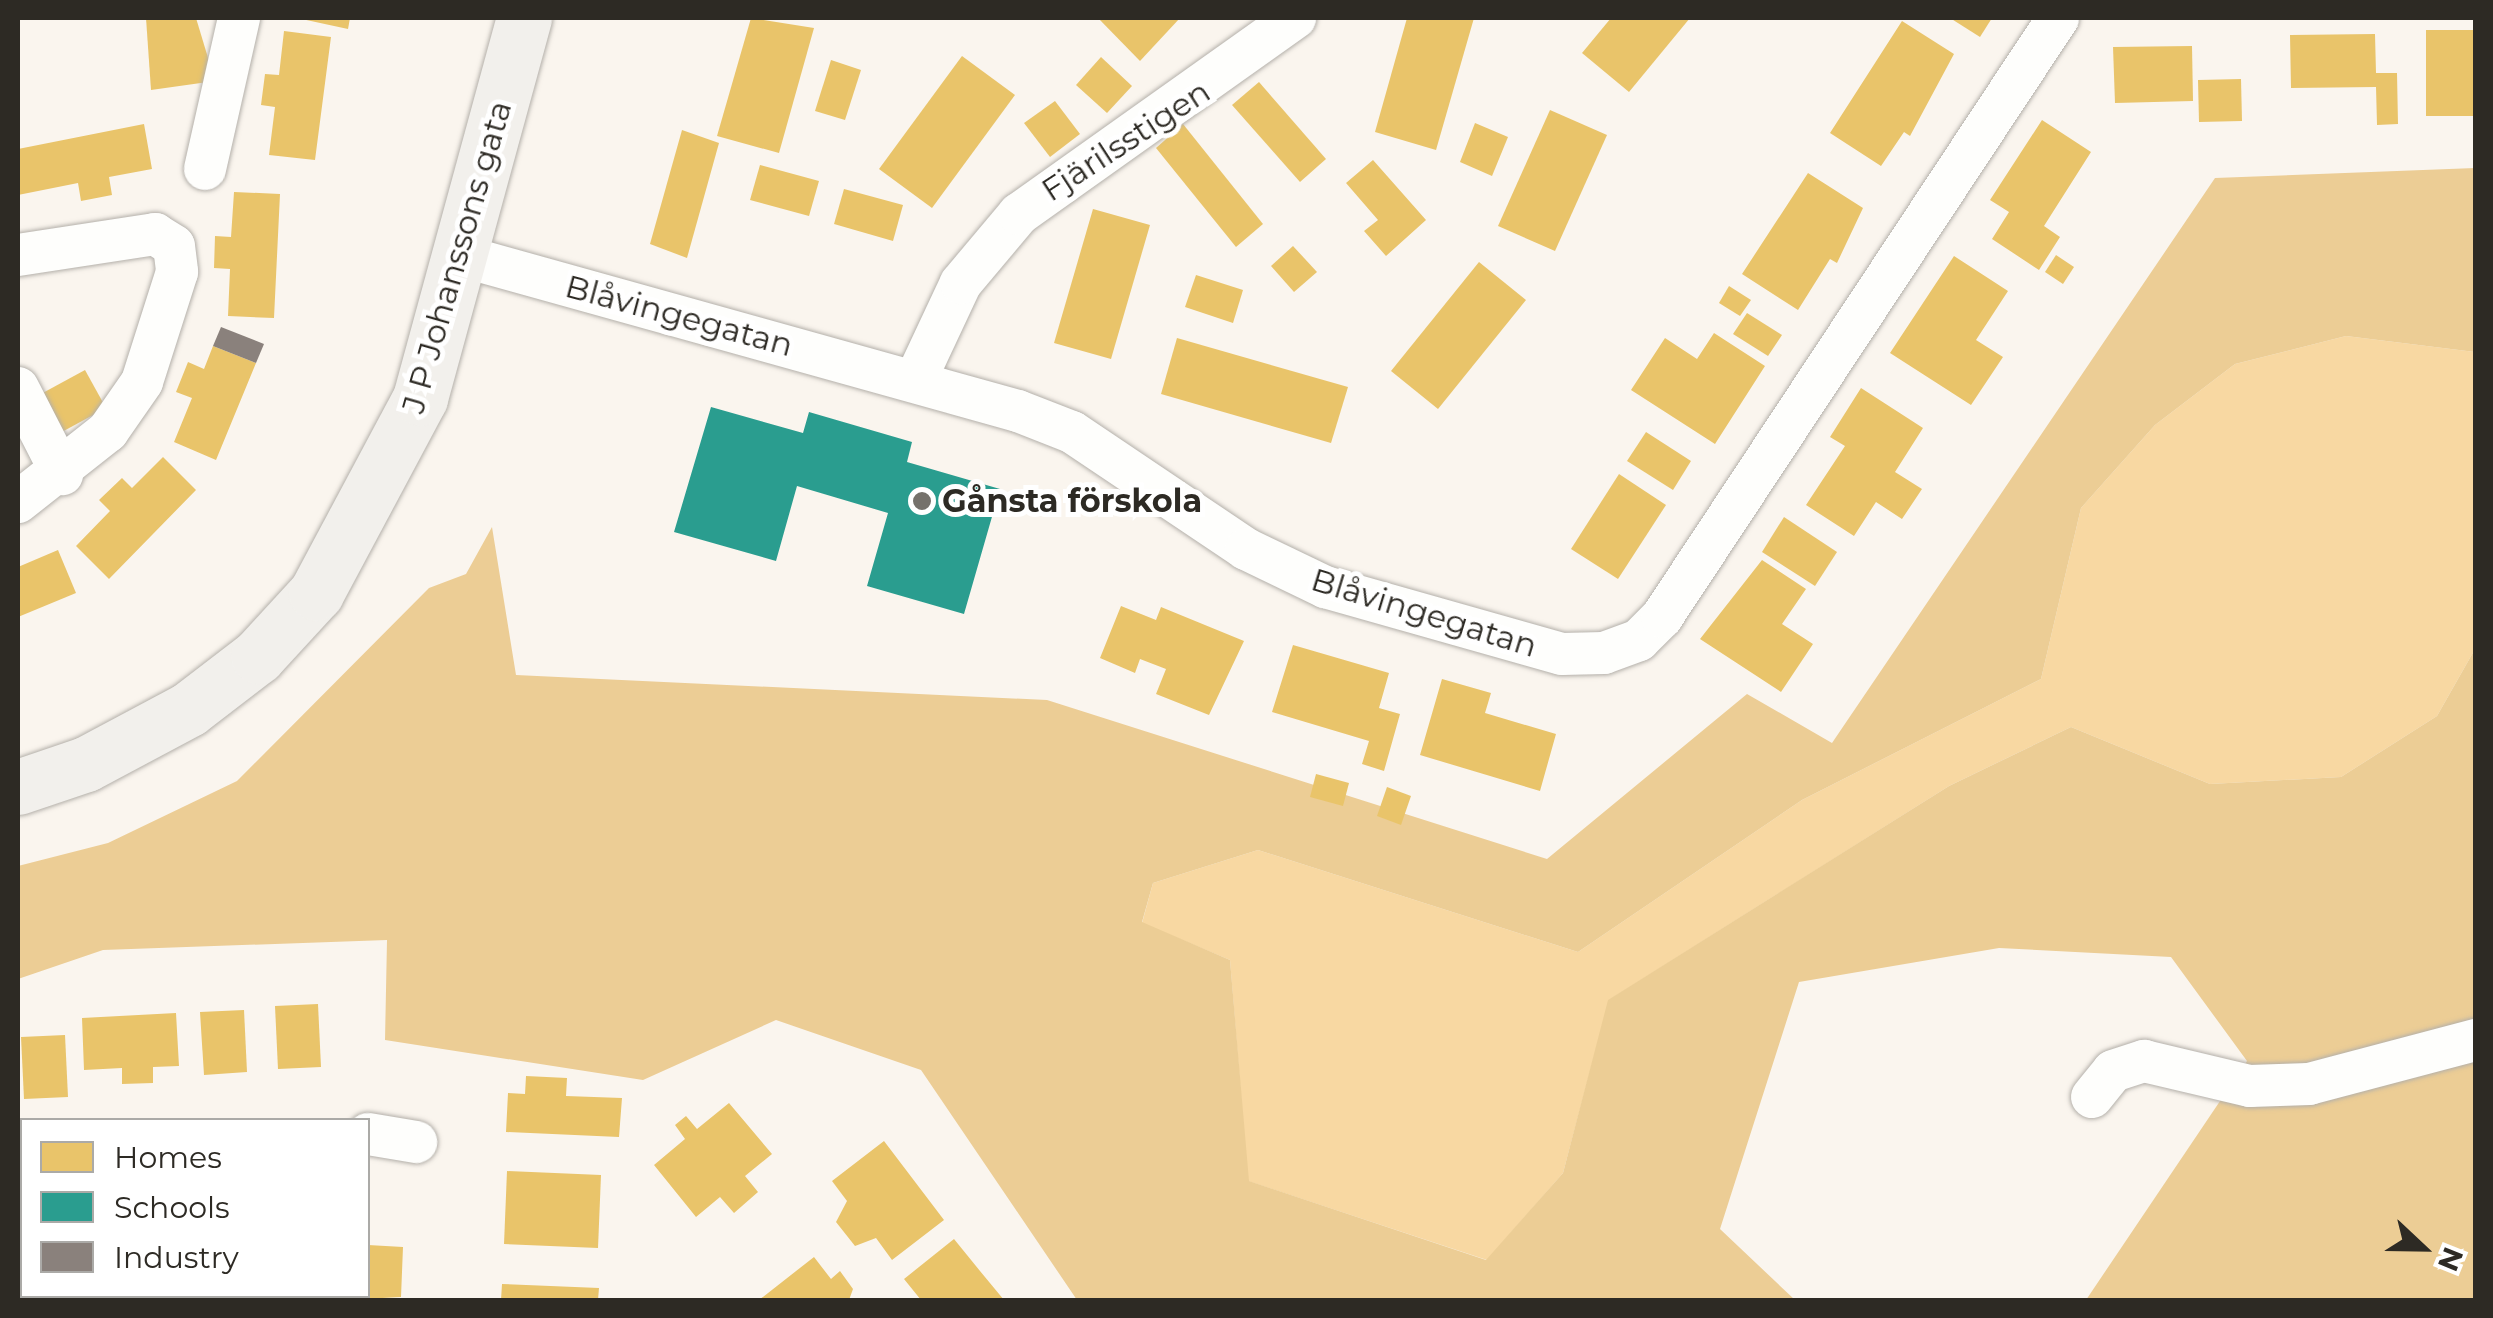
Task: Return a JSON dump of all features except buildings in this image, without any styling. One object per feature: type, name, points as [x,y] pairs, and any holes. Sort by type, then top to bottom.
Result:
[{"type":"street","points":[[205,169],[239,18]]},
{"type":"street","name":"J P Johanssons gata","points":[[18,787],[86,764],[189,709],[258,656],[316,593],[420,398],[462,256],[524,18]]},
{"type":"street","name":"Fjärilsstigen","points":[[915,381],[961,283],[1019,214],[1296,18]]},
{"type":"street","name":"Blåvingegatan","points":[[462,256],[915,381],[1072,432],[1246,548],[1325,587],[1562,654],[1604,652],[1639,640],[1662,617],[2058,18]]},
{"type":"street","points":[[18,255],[155,234],[174,246],[164,327],[142,382],[62,474],[18,502]]},
{"type":"street","points":[[18,388],[62,474]]},
{"type":"street","points":[[2092,1096],[2113,1072],[2144,1061],[2250,1086],[2309,1084],[2476,1040]]},
{"type":"street","points":[[370,1134],[416,1142]]},
{"type":"shaded area","points":[[2475,168],[2475,352],[2346,336],[2235,364],[2155,425],[2081,508],[2041,679],[1802,800],[1578,952],[1258,850],[1153,883],[1142,922],[1230,960],[1249,1181],[1486,1260],[1563,1173],[1608,1000],[1949,786],[2071,727],[2210,784],[2341,777],[2437,716],[2475,649],[2475,1300],[2086,1300],[2247,1061],[2171,957],[1999,948],[1799,982],[1720,1229],[1795,1300],[1077,1300],[921,1070],[776,1020],[643,1080],[385,1040],[387,940],[103,950],[18,979],[18,866],[108,843],[237,781],[429,588],[466,574],[492,527],[516,675],[1047,700],[1547,859],[1747,694],[1832,743],[2215,178]]},
{"type":"shaded area","points":[[2346,336],[2475,352],[2475,649],[2437,716],[2341,777],[2210,784],[2071,727],[1949,786],[1609,1000],[1563,1173],[1487,1260],[1248,1181],[1230,960],[1142,923],[1153,883],[1258,850],[1578,952],[1802,800],[2041,679],[2081,508],[2155,425],[2235,364]]},
{"type":"place","name":"Gånsta förskola","points":[[922,501]]}]
